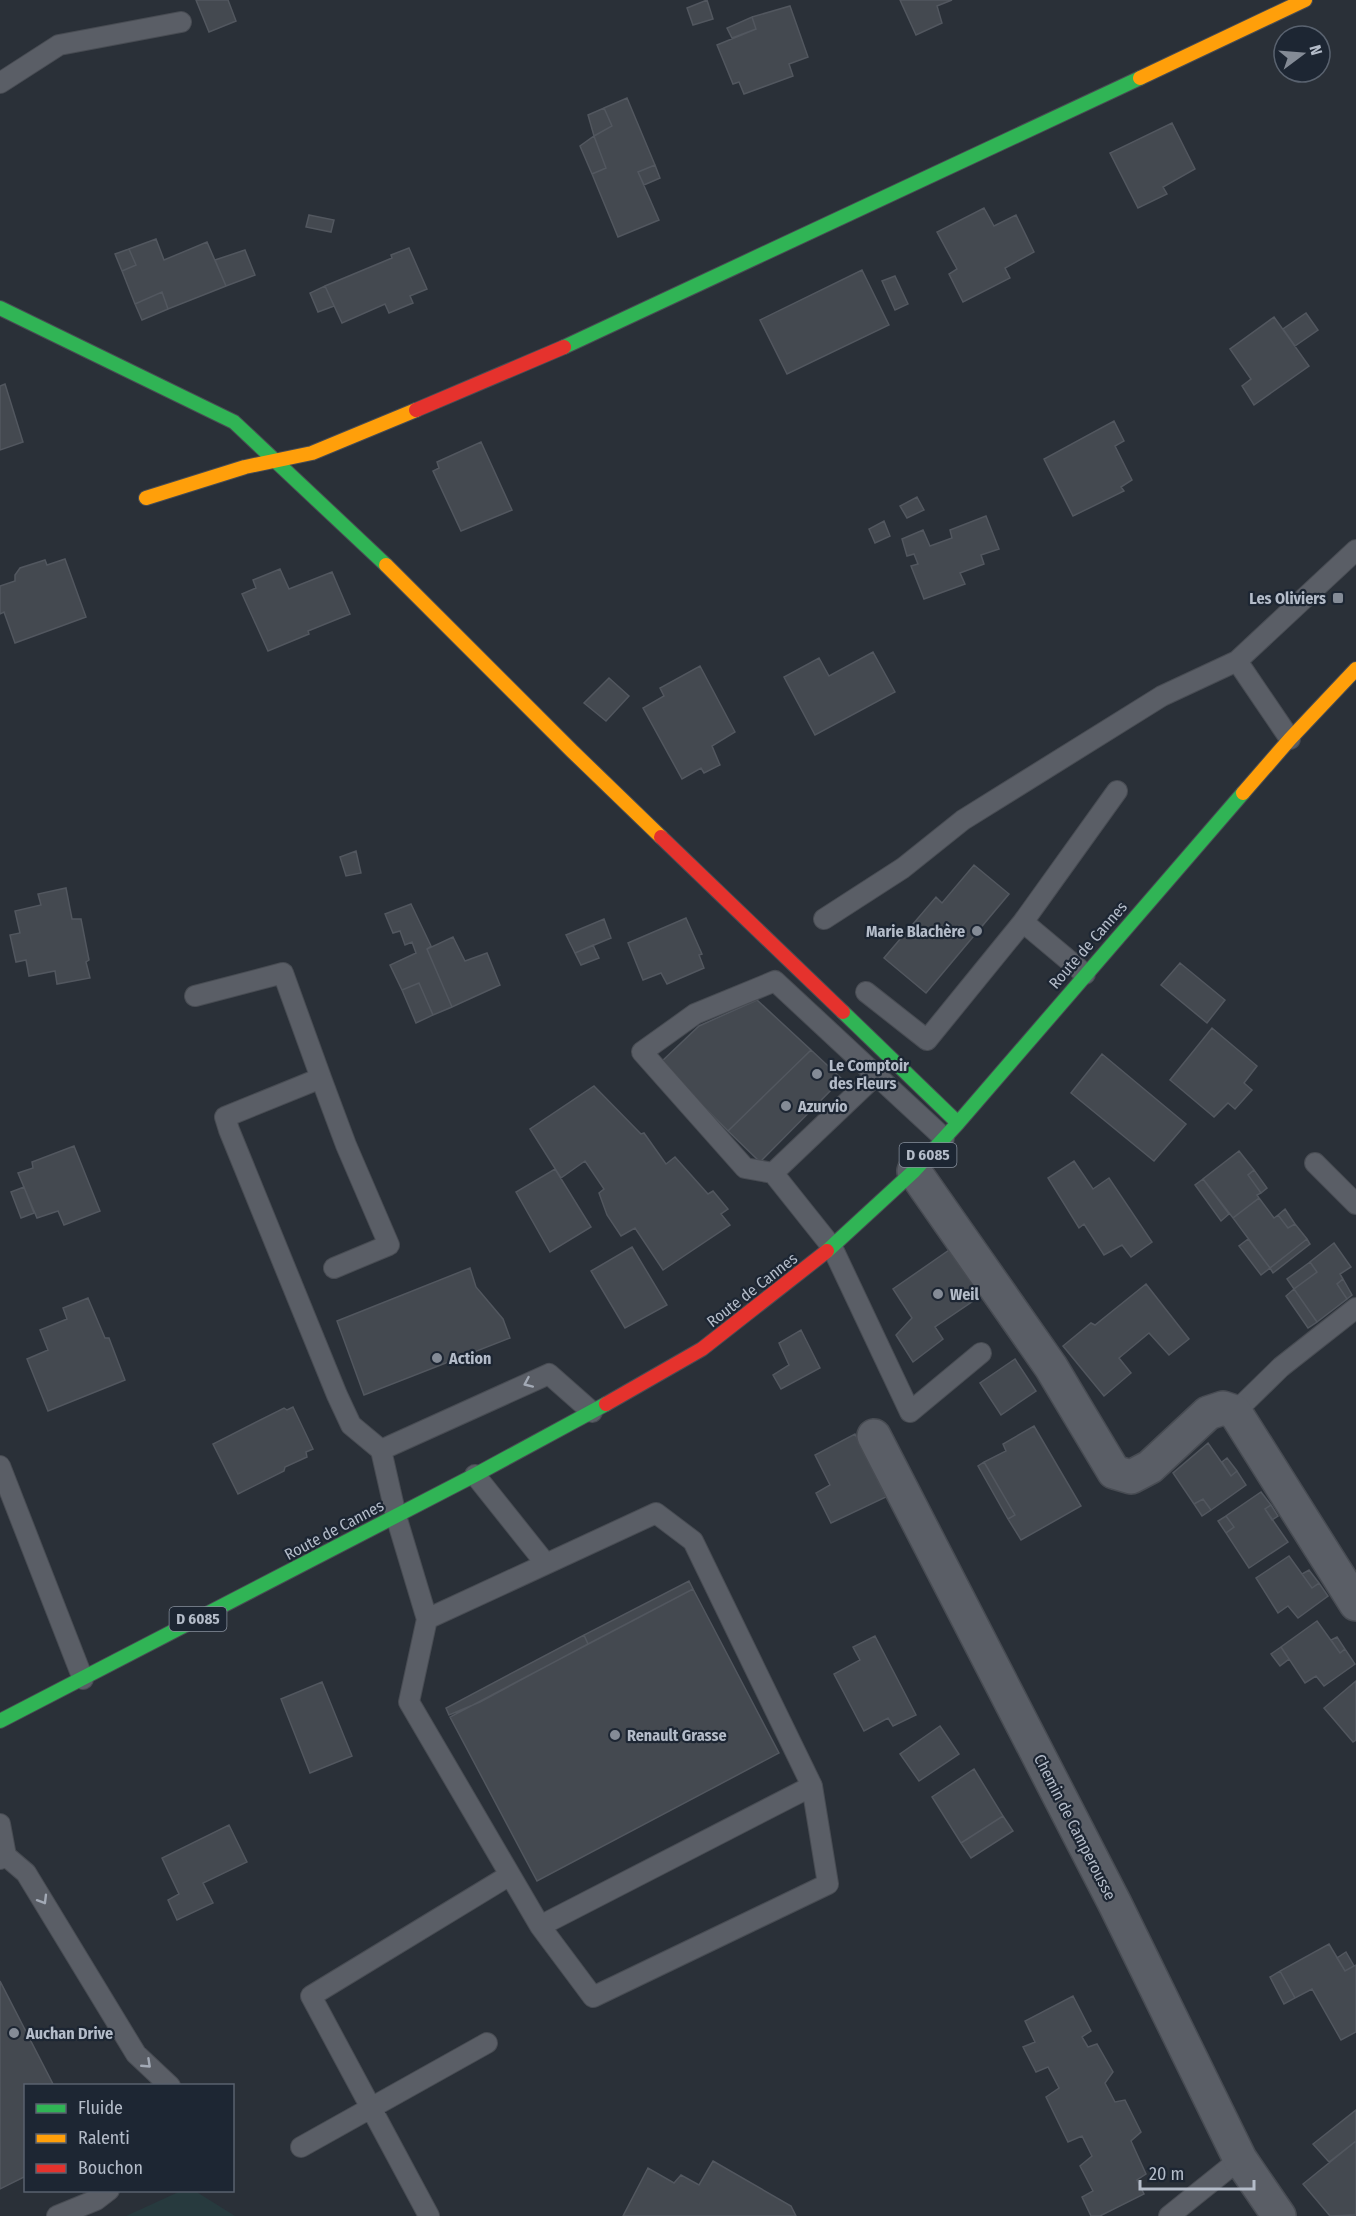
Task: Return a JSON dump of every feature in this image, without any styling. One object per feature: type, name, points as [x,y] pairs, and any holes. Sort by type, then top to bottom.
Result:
[{"type":"street","points":[[146,498],[223,473],[312,453],[592,336],[1305,0]]},
{"type":"street","points":[[0,308],[234,422],[356,535],[572,751],[958,1123]]},
{"type":"street","name":"Route de Cannes","points":[[0,1721],[592,1412],[702,1349],[796,1277],[914,1171],[1290,739],[1356,669]]},
{"type":"street","points":[[914,1171],[1052,1367],[1114,1472],[1131,1477],[1150,1467],[1208,1413],[1223,1408],[1235,1412],[1356,1604]]},
{"type":"street","name":"Chemin de Camperousse","points":[[874,1436],[1115,1904],[1240,2159],[1279,2216]]},
{"type":"lane","points":[[0,83],[59,45],[181,22]]},
{"type":"lane","points":[[824,920],[903,868],[972,814],[1162,696],[1238,661],[1356,550]]},
{"type":"lane","points":[[1238,661],[1290,739]]},
{"type":"lane","points":[[866,992],[927,1040],[1023,922],[1117,791]]},
{"type":"lane","points":[[1023,922],[1085,974]]},
{"type":"lane","points":[[195,996],[283,972],[346,1145],[389,1245],[334,1268]]},
{"type":"lane","points":[[944,1138],[775,981],[695,1014],[642,1052],[745,1168],[773,1173],[832,1247],[910,1412],[981,1353]]},
{"type":"lane","points":[[773,1173],[876,1075]]},
{"type":"lane","points":[[321,1078],[225,1117],[244,1169],[351,1425],[381,1450],[396,1516],[427,1619],[409,1702],[540,1926],[592,1996],[828,1884],[812,1786],[693,1541],[656,1514],[427,1619]]},
{"type":"lane","points":[[1315,1164],[1356,1204]]},
{"type":"lane","points":[[1235,1412],[1281,1367],[1356,1308]]},
{"type":"lane","points":[[381,1450],[549,1374],[592,1412]]},
{"type":"lane","points":[[0,1466],[83,1679]]},
{"type":"lane","points":[[475,1475],[546,1564]]},
{"type":"lane","points":[[540,1926],[812,1786]]},
{"type":"lane","points":[[0,1824],[3,1857],[26,1873],[136,2054],[169,2084]]},
{"type":"lane","points":[[429,2216],[311,1996],[510,1875]]},
{"type":"lane","points":[[301,2147],[487,2043]]},
{"type":"lane","points":[[1169,2216],[1240,2159]]},
{"type":"lane","points":[[57,2216],[96,2200],[106,2192]]},
{"type":"green space","points":[[179,2192],[197,2192],[235,2216],[126,2216]]},
{"type":"building","points":[[196,0],[228,0],[236,21],[209,32]]},
{"type":"building","points":[[707,0],[713,19],[693,25],[687,8]]},
{"type":"building","points":[[900,0],[952,0],[937,6],[942,23],[916,35]]},
{"type":"building","points":[[790,6],[808,57],[789,64],[793,76],[744,94],[739,82],[733,84],[717,45],[756,29],[752,17]]},
{"type":"building","points":[[752,17],[756,29],[732,38],[727,28]]},
{"type":"building","points":[[627,98],[655,165],[638,172],[659,220],[618,237],[592,174],[606,168],[594,136],[612,126],[604,108]]},
{"type":"building","points":[[604,108],[612,126],[594,136],[588,115]]},
{"type":"building","points":[[1172,123],[1195,169],[1163,187],[1167,194],[1138,208],[1110,153]]},
{"type":"building","points":[[594,136],[606,168],[592,174],[580,146]]},
{"type":"building","points":[[655,165],[660,178],[644,185],[638,172]]},
{"type":"building","points":[[984,208],[994,226],[1016,215],[1034,252],[1005,268],[1010,278],[963,302],[949,274],[957,269],[937,232]]},
{"type":"building","points":[[309,215],[334,220],[331,232],[306,227]]},
{"type":"building","points":[[156,239],[164,260],[207,242],[226,286],[168,309],[162,292],[135,304],[122,271],[136,265],[129,249]]},
{"type":"building","points":[[409,248],[427,289],[410,296],[413,303],[389,313],[385,304],[342,323],[325,286],[392,258],[391,255]]},
{"type":"building","points":[[129,249],[136,265],[122,271],[115,254]]},
{"type":"building","points":[[245,250],[255,275],[226,286],[215,260]]},
{"type":"building","points":[[862,270],[889,325],[787,374],[760,320]]},
{"type":"building","points":[[895,276],[908,304],[895,310],[882,281]]},
{"type":"building","points":[[325,286],[334,306],[318,312],[310,293]]},
{"type":"building","points":[[162,292],[168,309],[142,320],[135,304]]},
{"type":"building","points":[[1306,313],[1318,330],[1295,346],[1283,329]]},
{"type":"building","points":[[1274,317],[1309,366],[1254,405],[1242,386],[1251,379],[1230,349]]},
{"type":"building","points":[[5,384],[23,442],[0,450],[0,386]]},
{"type":"building","points":[[1114,421],[1124,441],[1115,446],[1132,480],[1121,487],[1124,491],[1073,516],[1044,459]]},
{"type":"building","points":[[481,442],[512,510],[461,531],[433,471],[439,468],[437,462]]},
{"type":"building","points":[[917,497],[924,510],[907,518],[900,506]]},
{"type":"building","points":[[986,516],[999,549],[981,555],[984,564],[960,573],[965,584],[924,599],[911,566],[918,564],[914,554],[907,556],[902,539],[923,530],[930,546],[952,538],[950,530]]},
{"type":"building","points":[[884,521],[890,536],[875,543],[869,529]]},
{"type":"building","points":[[65,559],[86,617],[15,643],[4,612],[0,614],[0,586],[15,581],[15,575],[20,568],[45,560],[47,565]]},
{"type":"building","points":[[280,569],[289,589],[332,572],[350,614],[268,651],[242,594],[256,588],[253,580]]},
{"type":"building","points":[[873,652],[895,692],[815,735],[784,677],[819,658],[829,676]]},
{"type":"building","points":[[700,666],[735,732],[712,746],[720,765],[704,773],[701,768],[682,779],[643,708],[664,696],[660,688]]},
{"type":"building","points":[[609,678],[629,696],[606,721],[584,703]]},
{"type":"building","points":[[356,851],[361,873],[346,876],[340,857]]},
{"type":"building","points":[[974,865],[1009,894],[926,993],[884,958],[936,897],[942,903]]},
{"type":"building","points":[[66,888],[72,919],[81,919],[90,978],[57,984],[55,971],[29,976],[26,960],[16,962],[10,935],[20,933],[15,911],[41,905],[38,894]]},
{"type":"building","points":[[411,904],[431,946],[427,949],[452,1007],[433,1015],[419,983],[402,990],[390,965],[416,953],[412,942],[405,945],[400,931],[393,933],[385,914]]},
{"type":"building","points":[[686,918],[702,954],[699,955],[704,968],[667,984],[661,973],[643,980],[628,943]]},
{"type":"building","points":[[604,919],[611,938],[575,953],[566,935]]},
{"type":"building","points":[[453,937],[465,961],[487,953],[500,985],[452,1007],[427,949]]},
{"type":"building","points":[[593,945],[599,958],[581,965],[575,953]]},
{"type":"building","points":[[1180,963],[1225,1000],[1207,1023],[1161,985]]},
{"type":"building","points":[[419,983],[433,1015],[416,1023],[402,990]]},
{"type":"building","points":[[757,1000],[811,1050],[728,1131],[660,1063],[699,1026]]},
{"type":"building","points":[[1212,1028],[1257,1066],[1244,1083],[1252,1090],[1235,1109],[1228,1103],[1214,1117],[1170,1080]]},
{"type":"building","points":[[811,1050],[842,1079],[760,1162],[728,1131]]},
{"type":"building","points":[[1102,1054],[1186,1124],[1154,1161],[1071,1093]]},
{"type":"building","points":[[594,1086],[641,1134],[644,1133],[666,1164],[675,1157],[708,1194],[713,1191],[728,1209],[721,1214],[730,1225],[663,1270],[635,1228],[621,1236],[607,1215],[599,1193],[604,1189],[585,1161],[561,1178],[530,1129]]},
{"type":"building","points":[[74,1146],[100,1211],[64,1225],[58,1211],[37,1218],[18,1173],[33,1168],[32,1162]]},
{"type":"building","points":[[1239,1151],[1254,1170],[1248,1175],[1261,1193],[1257,1195],[1259,1198],[1233,1218],[1203,1179]]},
{"type":"building","points":[[1074,1161],[1093,1189],[1109,1178],[1152,1242],[1131,1257],[1122,1245],[1104,1255],[1084,1224],[1079,1228],[1048,1178]]},
{"type":"building","points":[[555,1169],[591,1227],[550,1252],[516,1192]]},
{"type":"building","points":[[1254,1170],[1267,1188],[1261,1193],[1248,1175]]},
{"type":"building","points":[[1203,1179],[1229,1214],[1221,1221],[1195,1185]]},
{"type":"building","points":[[24,1187],[34,1213],[21,1218],[11,1192]]},
{"type":"building","points":[[1259,1198],[1274,1218],[1278,1215],[1288,1228],[1295,1224],[1307,1239],[1270,1268],[1233,1218]]},
{"type":"building","points":[[1285,1209],[1295,1224],[1288,1228],[1278,1215]]},
{"type":"building","points":[[1248,1239],[1270,1268],[1261,1275],[1239,1246]]},
{"type":"building","points":[[1307,1239],[1310,1244],[1273,1273],[1270,1268]]},
{"type":"building","points":[[1334,1243],[1351,1267],[1340,1274],[1343,1279],[1337,1284],[1347,1299],[1317,1322],[1294,1289],[1317,1272],[1310,1262]]},
{"type":"building","points":[[632,1247],[667,1305],[625,1328],[591,1271]]},
{"type":"building","points":[[952,1248],[982,1295],[935,1327],[943,1339],[913,1362],[896,1335],[912,1318],[893,1289]]},
{"type":"building","points":[[1310,1262],[1317,1272],[1294,1289],[1287,1279]]},
{"type":"building","points":[[470,1268],[476,1287],[503,1319],[510,1338],[364,1395],[337,1321]]},
{"type":"building","points":[[1343,1279],[1352,1295],[1347,1299],[1337,1284]]},
{"type":"building","points":[[1146,1284],[1189,1339],[1169,1355],[1149,1333],[1119,1358],[1131,1373],[1104,1396],[1063,1346],[1091,1323],[1095,1325]]},
{"type":"building","points":[[1294,1289],[1317,1322],[1308,1328],[1286,1296]]},
{"type":"building","points":[[88,1298],[105,1338],[109,1338],[125,1380],[48,1411],[27,1359],[48,1350],[40,1330],[67,1319],[63,1308]]},
{"type":"building","points":[[801,1330],[820,1368],[781,1389],[773,1375],[789,1365],[779,1343]]},
{"type":"building","points":[[1015,1359],[1036,1391],[1001,1415],[980,1383]]},
{"type":"building","points":[[293,1407],[313,1449],[306,1452],[307,1457],[285,1467],[284,1471],[238,1494],[213,1444],[284,1408],[287,1410]]},
{"type":"building","points":[[1034,1426],[1081,1506],[1021,1540],[1008,1519],[1015,1515],[984,1462],[1006,1451],[1003,1444]]},
{"type":"building","points":[[855,1434],[886,1497],[831,1523],[816,1493],[830,1485],[815,1455]]},
{"type":"building","points":[[1208,1443],[1231,1476],[1237,1471],[1246,1485],[1211,1510],[1203,1499],[1194,1504],[1173,1473]]},
{"type":"building","points":[[1227,1458],[1237,1471],[1231,1476],[1222,1462]]},
{"type":"building","points":[[984,1462],[1015,1515],[1008,1519],[978,1466]]},
{"type":"building","points":[[1261,1492],[1271,1505],[1265,1509],[1288,1542],[1249,1568],[1226,1533],[1234,1527],[1226,1516]]},
{"type":"building","points":[[1203,1499],[1211,1510],[1202,1516],[1194,1504]]},
{"type":"building","points":[[1271,1505],[1278,1516],[1272,1520],[1265,1509]]},
{"type":"building","points":[[1226,1516],[1234,1527],[1226,1533],[1218,1521]]},
{"type":"building","points":[[1289,1556],[1312,1588],[1319,1583],[1328,1596],[1298,1618],[1288,1606],[1278,1613],[1256,1578]]},
{"type":"building","points":[[1309,1570],[1319,1583],[1312,1588],[1302,1574]]},
{"type":"building","points":[[689,1581],[693,1589],[588,1644],[584,1635]]},
{"type":"building","name":"Renault Grasse","points":[[693,1589],[779,1753],[537,1881],[450,1717]]},
{"type":"building","points":[[1317,1621],[1340,1653],[1345,1649],[1355,1664],[1324,1686],[1316,1676],[1305,1683],[1281,1647]]},
{"type":"building","points":[[584,1635],[588,1644],[480,1702],[449,1715],[446,1708]]},
{"type":"building","points":[[875,1636],[916,1715],[893,1726],[888,1718],[864,1731],[834,1674],[860,1660],[853,1647]]},
{"type":"building","points":[[1337,1637],[1345,1649],[1340,1653],[1331,1640]]},
{"type":"building","points":[[1281,1647],[1289,1659],[1280,1666],[1271,1654]]},
{"type":"building","points":[[1356,1681],[1356,1740],[1353,1742],[1324,1708]]},
{"type":"building","points":[[322,1682],[352,1756],[310,1773],[281,1699]]},
{"type":"building","points":[[940,1726],[959,1754],[919,1781],[900,1754]]},
{"type":"building","points":[[974,1769],[1003,1816],[961,1843],[932,1797]]},
{"type":"building","points":[[1003,1816],[1013,1831],[971,1858],[961,1843]]},
{"type":"building","points":[[229,1825],[247,1862],[203,1883],[213,1903],[177,1920],[168,1900],[179,1894],[162,1858]]},
{"type":"building","points":[[1329,1944],[1345,1971],[1356,1965],[1356,2032],[1341,2040],[1312,1989],[1295,1998],[1280,1971]]},
{"type":"building","points":[[1346,1952],[1354,1966],[1345,1971],[1337,1958]]},
{"type":"building","points":[[1280,1971],[1295,1998],[1284,2004],[1270,1977]]},
{"type":"building","name":"Auchan Drive","points":[[0,1981],[53,2084],[24,2084],[24,2177],[0,2189]]},
{"type":"building","points":[[1073,1996],[1091,2031],[1082,2037],[1088,2047],[1097,2044],[1113,2072],[1105,2083],[1115,2102],[1125,2100],[1141,2132],[1131,2141],[1146,2174],[1137,2180],[1144,2194],[1100,2216],[1091,2216],[1082,2197],[1093,2191],[1080,2166],[1092,2156],[1082,2136],[1068,2142],[1046,2097],[1059,2088],[1048,2067],[1036,2072],[1023,2047],[1035,2042],[1025,2021]]},
{"type":"building","points":[[1356,2110],[1356,2141],[1329,2162],[1313,2144]]},
{"type":"building","points":[[1356,2141],[1356,2215],[1330,2216],[1303,2184]]},
{"type":"building","points":[[713,2161],[791,2206],[796,2216],[623,2216],[648,2168],[674,2183],[681,2175],[699,2185]]},
{"type":"traffic: fast","points":[[564,347],[1140,78]]},
{"type":"traffic: fast","points":[[0,308],[234,422],[386,565]]},
{"type":"traffic: fast","points":[[827,1251],[914,1171],[958,1123],[1243,793]]},
{"type":"traffic: fast","points":[[843,1012],[958,1123]]},
{"type":"traffic: fast","points":[[0,1721],[475,1475],[606,1404]]},
{"type":"traffic: slow","points":[[1140,78],[1305,0]]},
{"type":"traffic: slow","points":[[146,498],[245,467],[312,453],[416,410]]},
{"type":"traffic: slow","points":[[386,565],[661,837]]},
{"type":"traffic: slow","points":[[1243,793],[1356,669]]},
{"type":"traffic: jam","points":[[416,410],[564,347]]},
{"type":"traffic: jam","points":[[661,837],[843,1012]]},
{"type":"traffic: jam","points":[[606,1404],[702,1349],[827,1251]]},
{"type":"place","name":"Les Oliviers","points":[[1338,598]]},
{"type":"place","name":"Marie Blachère","points":[[977,931]]},
{"type":"place","name":"Le Comptoir des Fleurs","points":[[817,1074]]},
{"type":"place","name":"Azurvio","points":[[786,1106]]},
{"type":"place","name":"Weil","points":[[938,1294]]},
{"type":"place","name":"Action","points":[[437,1358]]},
{"type":"place","name":"Renault Grasse","points":[[615,1735]]},
{"type":"place","name":"Auchan Drive","points":[[14,2033]]}]
